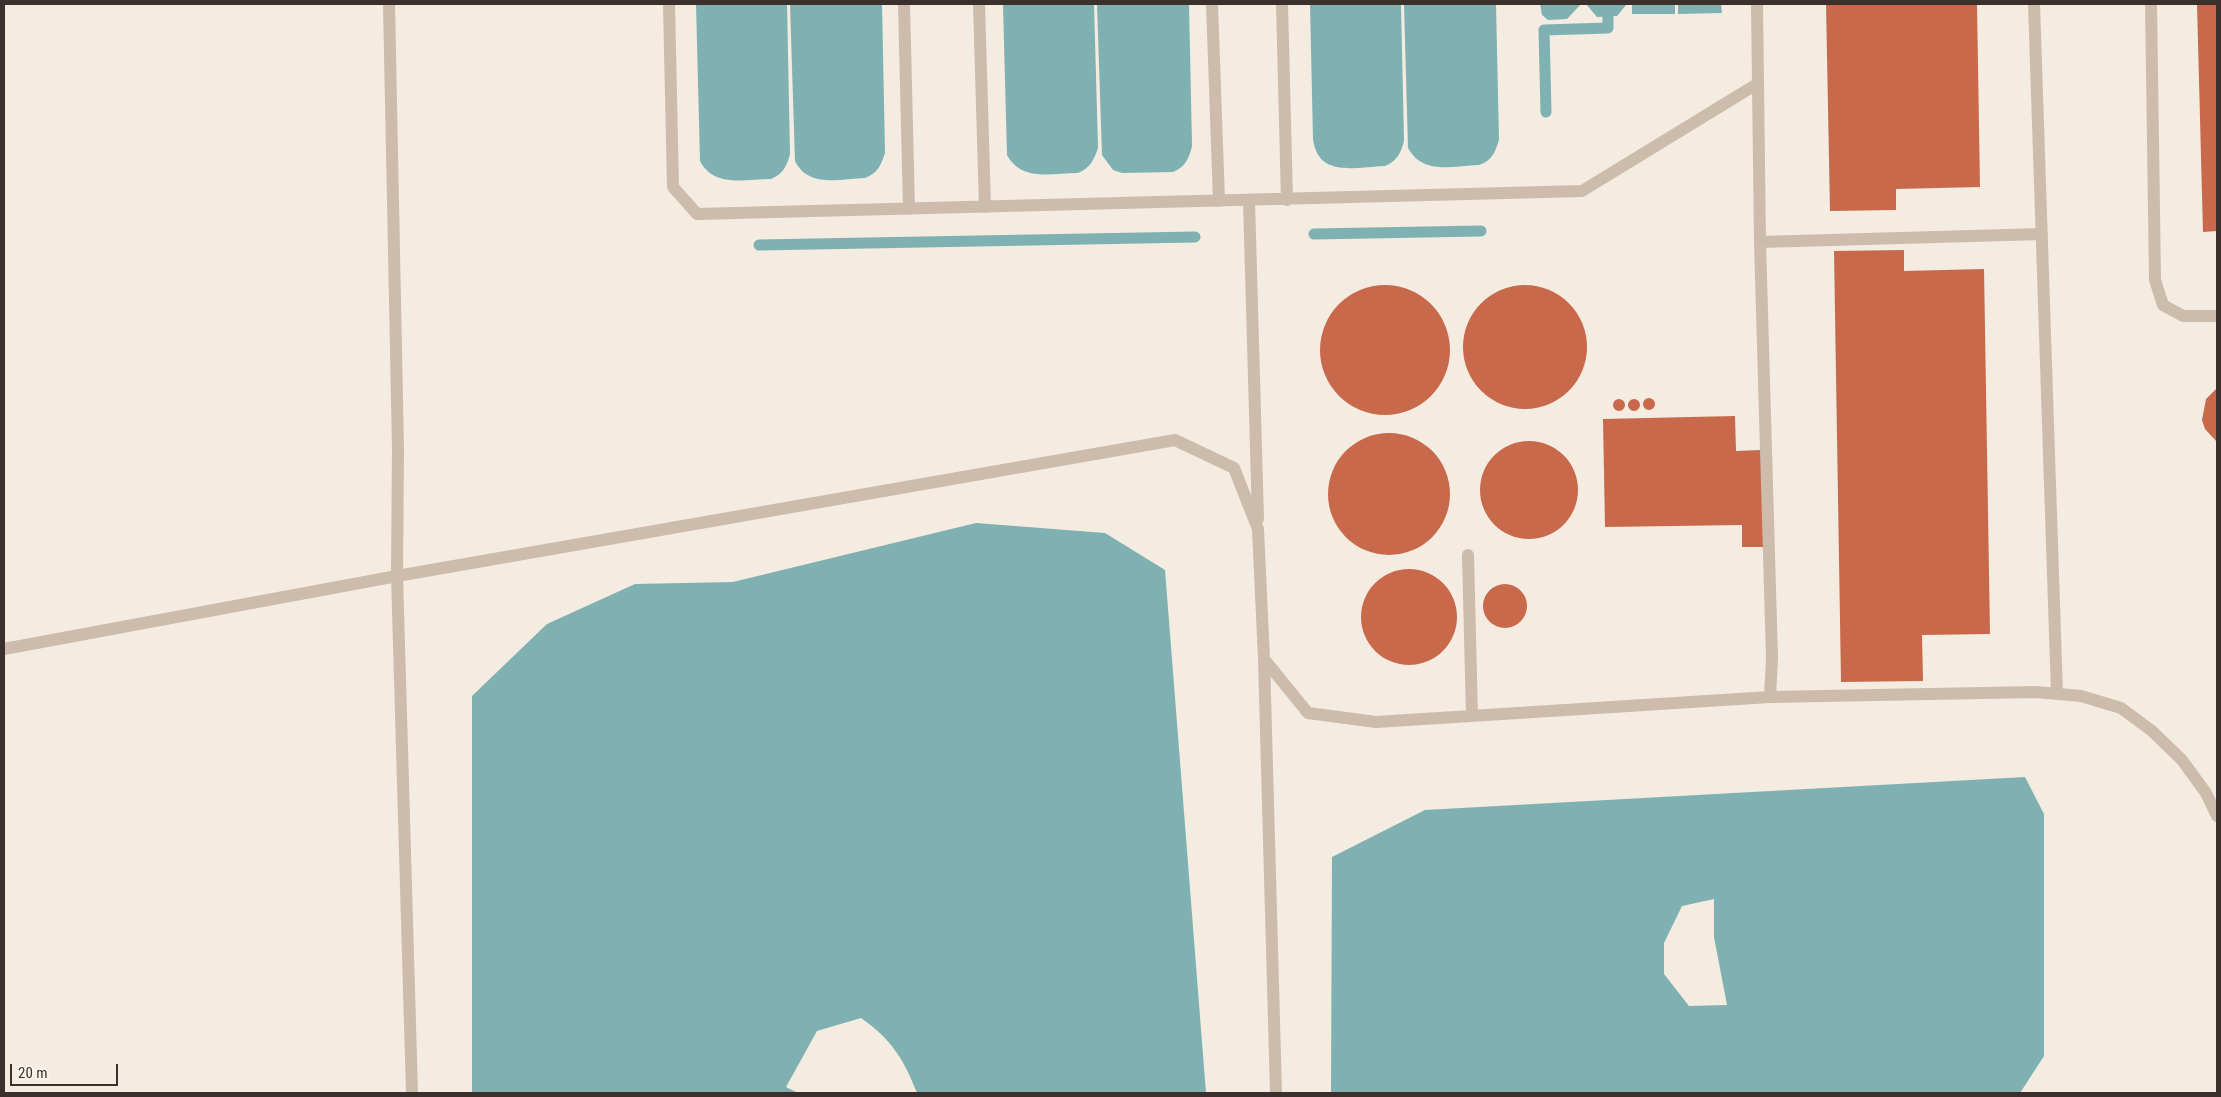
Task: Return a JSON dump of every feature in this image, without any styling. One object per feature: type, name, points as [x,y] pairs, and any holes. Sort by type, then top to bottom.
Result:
[{"type":"lane","points":[[389,4],[398,449],[398,576],[412,1093]]},
{"type":"lane","points":[[669,4],[673,187],[697,214],[1582,191],[1757,84]]},
{"type":"lane","points":[[904,4],[909,209]]},
{"type":"lane","points":[[979,4],[985,207]]},
{"type":"lane","points":[[1212,4],[1219,201]]},
{"type":"lane","points":[[1282,4],[1287,200]]},
{"type":"lane","points":[[1757,4],[1760,242],[1772,658],[1770,698]]},
{"type":"lane","points":[[2034,4],[2057,694]]},
{"type":"lane","points":[[2151,4],[2155,280],[2163,305],[2183,316],[2217,316]]},
{"type":"lane","points":[[1249,201],[1276,1093]]},
{"type":"lane","points":[[1760,242],[2042,234]]},
{"type":"lane","points":[[4,649],[398,576],[1175,440],[1234,468],[1258,529]]},
{"type":"lane","points":[[1468,555],[1472,716]]},
{"type":"lane","points":[[1264,659],[1308,713],[1376,722],[1770,698],[2036,692],[2082,696],[2121,708],[2152,732],[2182,760],[2206,793],[2217,816]]},
{"type":"water","points":[[696,4],[787,4],[790,154],[784,169],[779,175],[771,179],[722,179],[706,170],[700,161]]},
{"type":"water","points":[[790,4],[882,4],[885,153],[878,168],[873,174],[865,178],[816,179],[801,170],[795,161]]},
{"type":"water","points":[[1003,4],[1094,4],[1098,148],[1091,163],[1086,169],[1078,173],[1029,173],[1013,164],[1007,155]]},
{"type":"water","points":[[1097,4],[1189,4],[1192,146],[1186,162],[1181,168],[1173,172],[1122,173],[1113,170],[1102,155]]},
{"type":"water","points":[[1310,4],[1401,4],[1404,141],[1398,156],[1393,162],[1385,166],[1340,168],[1322,160],[1316,151],[1313,139]]},
{"type":"water","points":[[1404,4],[1496,4],[1499,140],[1492,156],[1479,165],[1430,166],[1414,157],[1408,148]]},
{"type":"water","points":[[1540,4],[1581,4],[1567,19],[1548,20],[1542,15]]},
{"type":"water","points":[[1586,4],[1627,4],[1617,16],[1597,17]]},
{"type":"water","points":[[1632,4],[1675,4],[1675,14],[1632,14]]},
{"type":"water","points":[[1678,4],[1721,4],[1722,13],[1678,14]]},
{"type":"water","points":[[976,523],[1105,533],[1165,570],[1206,1093],[917,1093],[907,1070],[895,1051],[881,1034],[861,1018],[817,1031],[786,1087],[798,1093],[472,1093],[472,696],[547,624],[635,584],[733,582]]},
{"type":"water","points":[[2025,777],[2044,814],[2044,1056],[2020,1093],[1331,1093],[1332,857],[1425,810]],"holes":[[[1714,899],[1714,937],[1727,1005],[1689,1006],[1664,974],[1664,943],[1682,906]]]},
{"type":"building","points":[[1826,4],[1977,4],[1980,187],[1896,189],[1896,210],[1830,211]]},
{"type":"building","points":[[2197,4],[2217,4],[2217,231],[2203,232]]},
{"type":"building","points":[[1904,250],[1904,271],[1984,269],[1990,634],[1922,635],[1923,681],[1841,682],[1834,251]]},
{"type":"building","points":[[1385,285],[1410,290],[1431,304],[1445,325],[1450,350],[1445,375],[1431,396],[1410,410],[1385,415],[1360,410],[1339,396],[1325,375],[1320,350],[1325,325],[1339,304],[1360,290]]},
{"type":"building","points":[[1525,285],[1549,290],[1560,295],[1569,303],[1577,312],[1582,323],[1587,347],[1582,371],[1577,382],[1569,391],[1560,399],[1549,404],[1525,409],[1501,404],[1490,399],[1481,391],[1473,382],[1468,371],[1463,347],[1468,323],[1473,312],[1481,303],[1490,295],[1501,290]]},
{"type":"building","points":[[2217,388],[2217,442],[2205,429],[2202,420],[2206,399]]},
{"type":"building","points":[[1649,398],[1655,404],[1649,410],[1643,404]]},
{"type":"building","points":[[1619,399],[1625,405],[1619,411],[1613,405]]},
{"type":"building","points":[[1634,399],[1640,405],[1634,411],[1628,405]]},
{"type":"building","points":[[1735,416],[1736,451],[1761,450],[1764,547],[1742,547],[1742,525],[1605,527],[1603,419]]},
{"type":"building","points":[[1389,433],[1401,434],[1412,438],[1423,443],[1432,451],[1440,460],[1445,471],[1449,482],[1449,506],[1445,517],[1440,528],[1432,537],[1423,545],[1412,550],[1401,554],[1389,555],[1377,554],[1366,550],[1355,545],[1346,537],[1338,528],[1333,517],[1329,506],[1328,494],[1329,482],[1333,471],[1338,460],[1346,451],[1355,443],[1366,438],[1377,434]]},
{"type":"building","points":[[1529,441],[1548,445],[1564,455],[1574,471],[1578,490],[1574,509],[1564,525],[1548,535],[1529,539],[1510,535],[1494,525],[1484,509],[1480,490],[1484,471],[1494,455],[1510,445]]},
{"type":"building","points":[[1400,569],[1418,569],[1436,577],[1449,590],[1457,608],[1454,636],[1436,657],[1418,665],[1400,665],[1382,657],[1369,644],[1361,626],[1361,608],[1369,590],[1382,577]]},
{"type":"building","points":[[1509,584],[1521,590],[1526,597],[1526,615],[1521,622],[1514,627],[1501,628],[1493,625],[1486,618],[1483,602],[1486,594],[1493,587]]},
{"type":"waterway","points":[[1546,112],[1544,30],[1608,28],[1608,17]]},
{"type":"waterway","points":[[1314,234],[1481,231]]},
{"type":"waterway","points":[[759,245],[1195,237]]}]
